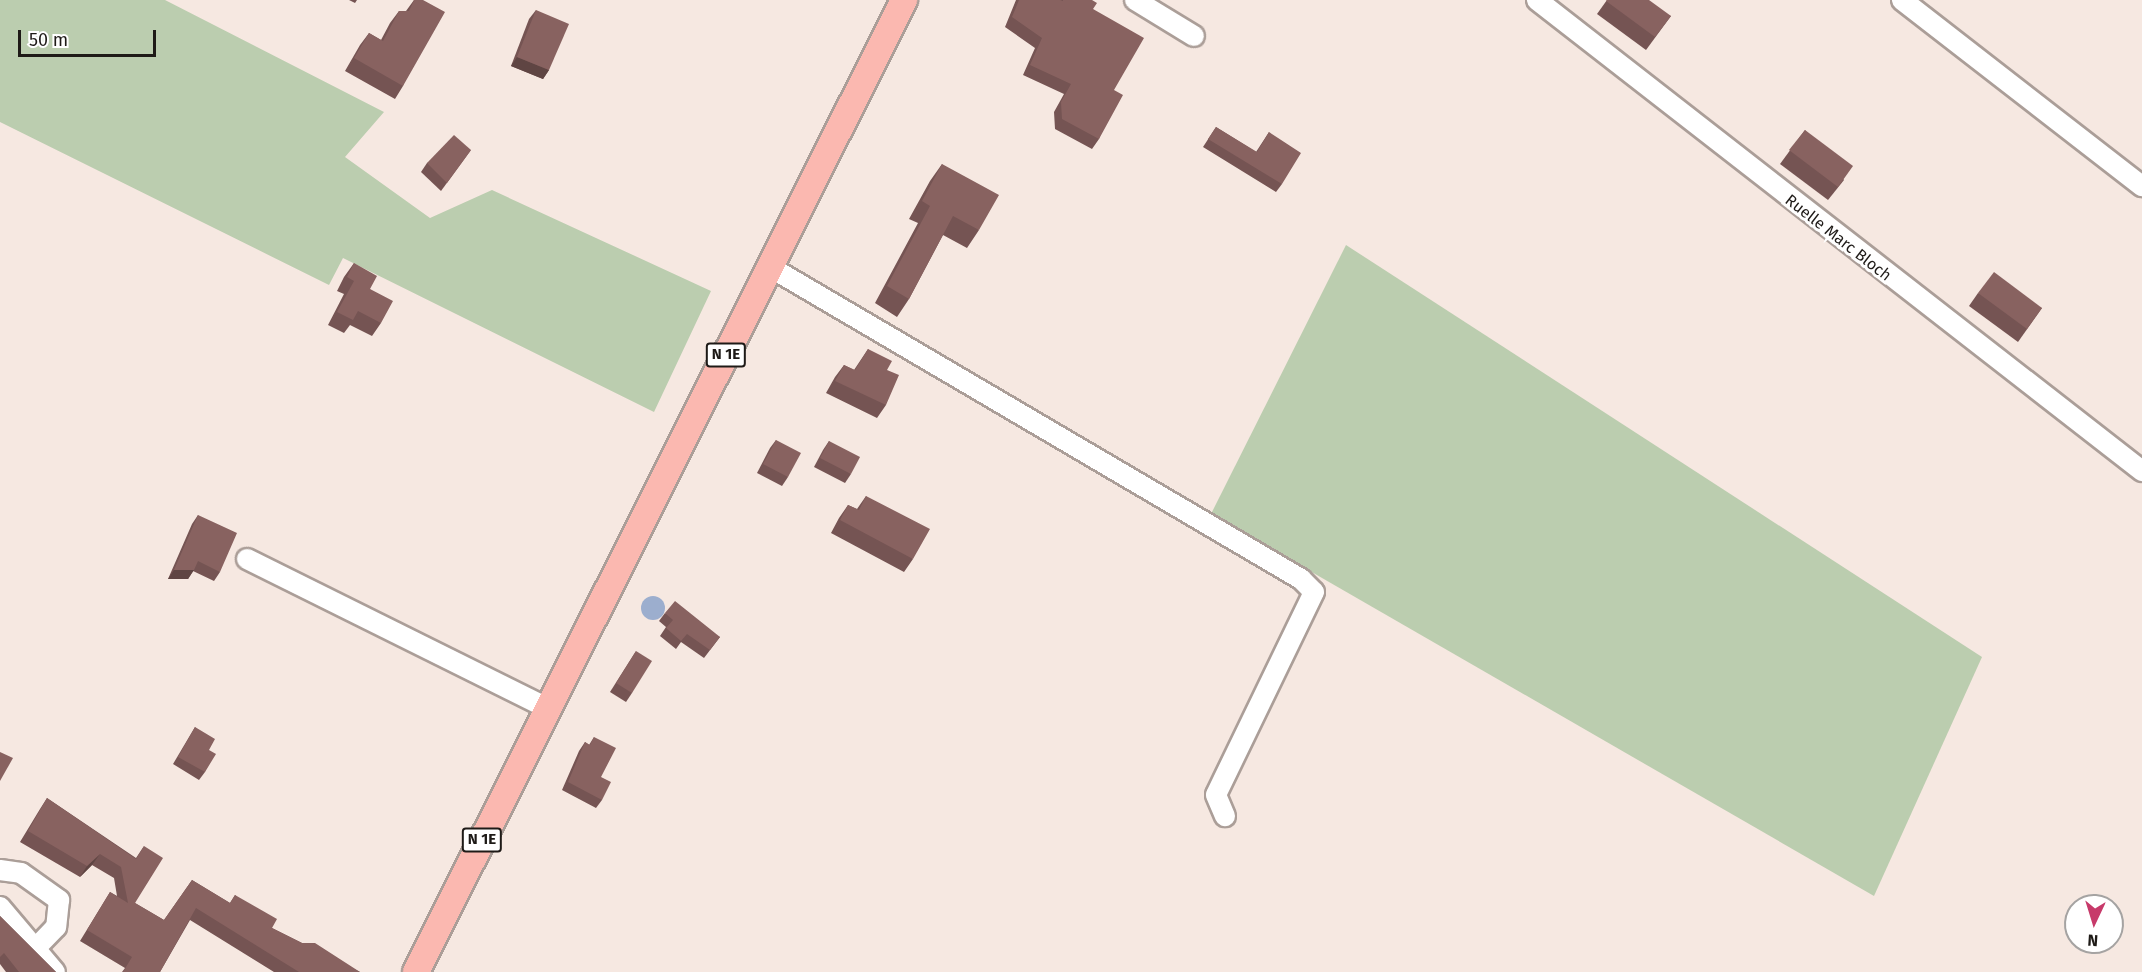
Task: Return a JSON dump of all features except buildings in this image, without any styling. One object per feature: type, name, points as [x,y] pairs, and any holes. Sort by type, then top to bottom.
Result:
[{"type":"main road","name":"N 1E","points":[[416,972],[904,0]]},
{"type":"street","points":[[1135,0],[1194,36]]},
{"type":"street","name":"Ruelle Marc Bloch","points":[[1537,0],[2142,471]]},
{"type":"street","points":[[1902,0],[2142,186]]},
{"type":"street","points":[[770,267],[1300,579],[1314,592],[1216,795],[1226,816]]},
{"type":"street","points":[[247,559],[549,709]]},
{"type":"street","points":[[0,870],[21,873],[59,900],[56,927],[36,948]]},
{"type":"street","points":[[0,908],[55,972]]},
{"type":"green space","points":[[0,0],[165,0],[384,112],[345,157],[430,218],[492,190],[711,291],[654,412],[343,258],[329,285],[0,122]]},
{"type":"green space","points":[[1346,245],[1982,657],[1874,896],[1211,514]]},
{"type":"water","points":[[648,596],[658,596],[665,603],[665,613],[658,620],[648,620],[641,613],[641,603]]}]
